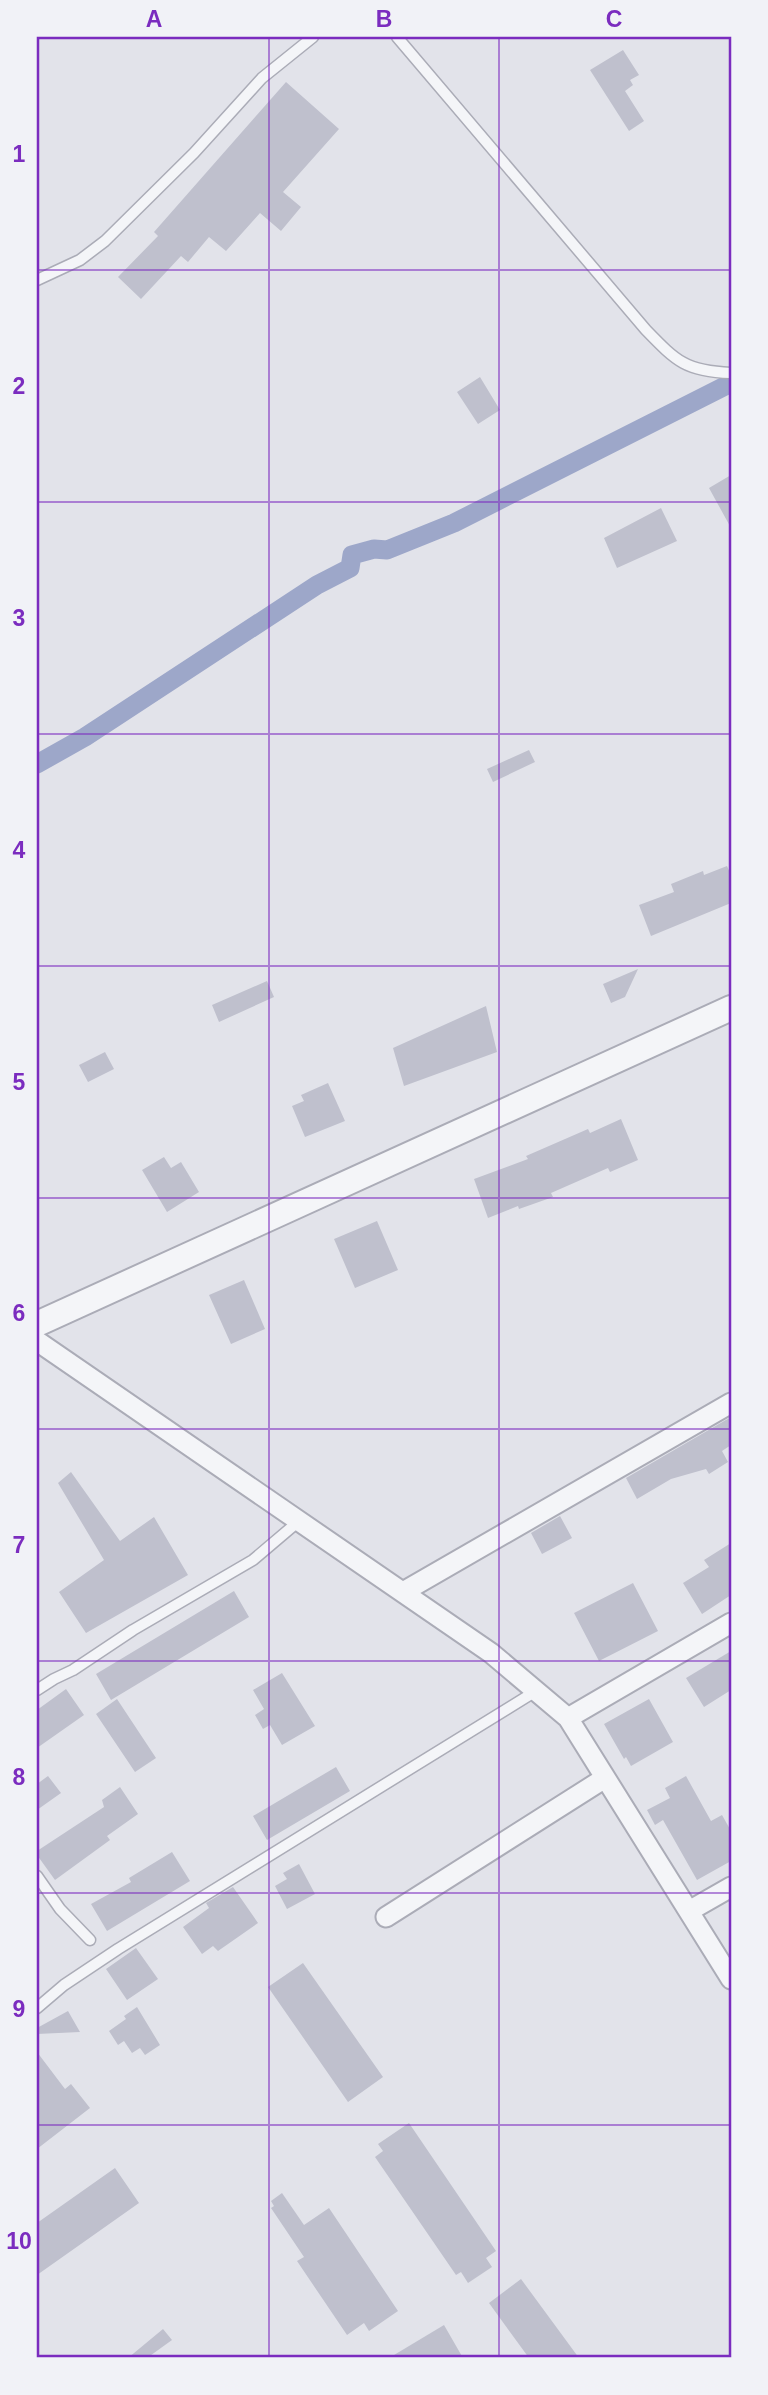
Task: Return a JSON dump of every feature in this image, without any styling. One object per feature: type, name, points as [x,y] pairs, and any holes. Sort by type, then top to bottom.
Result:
[{"type":"street","points":[[37,1325],[731,1007]]},
{"type":"street","points":[[37,1341],[491,1653],[568,1718],[731,1979]]},
{"type":"street","points":[[402,1592],[731,1403]]},
{"type":"street","points":[[568,1718],[731,1623]]},
{"type":"street","points":[[386,1917],[606,1778]]},
{"type":"street","points":[[689,1911],[731,1887]]},
{"type":"lane","points":[[37,279],[80,260],[105,241],[194,153],[262,78],[313,37]]},
{"type":"lane","points":[[397,37],[674,359],[705,372],[731,373]]},
{"type":"lane","points":[[37,1690],[253,1560],[299,1521]]},
{"type":"lane","points":[[37,2008],[64,1985],[118,1949],[536,1691]]},
{"type":"lane","points":[[37,1876],[60,1909],[90,1940]]},
{"type":"building","points":[[623,50],[639,75],[630,80],[633,85],[625,91],[644,121],[629,131],[590,70]]},
{"type":"building","points":[[286,82],[339,129],[283,192],[301,207],[281,231],[260,213],[226,251],[209,237],[188,262],[181,256],[141,299],[118,277],[158,236],[154,232]]},
{"type":"building","points":[[480,377],[500,410],[478,424],[457,392]]},
{"type":"building","points":[[731,475],[731,528],[709,488]]},
{"type":"building","points":[[661,508],[677,541],[617,568],[604,538]]},
{"type":"building","points":[[529,750],[535,762],[493,782],[487,769]]},
{"type":"building","points":[[727,866],[731,875],[731,903],[651,936],[639,905],[674,892],[671,884],[703,871],[704,875]]},
{"type":"building","points":[[638,969],[625,997],[611,1003],[603,984]]},
{"type":"building","points":[[267,981],[274,997],[219,1022],[212,1005]]},
{"type":"building","points":[[486,1006],[497,1052],[404,1086],[393,1048]]},
{"type":"building","points":[[105,1052],[114,1069],[88,1082],[79,1065]]},
{"type":"building","points":[[328,1083],[345,1121],[305,1137],[292,1106],[304,1101],[301,1095]]},
{"type":"building","points":[[621,1119],[638,1160],[610,1172],[608,1168],[551,1193],[553,1197],[519,1209],[518,1206],[488,1218],[474,1179],[528,1159],[526,1156],[588,1129],[590,1133]]},
{"type":"building","points":[[164,1157],[171,1168],[181,1162],[199,1192],[167,1212],[142,1170]]},
{"type":"building","points":[[377,1221],[398,1270],[355,1288],[334,1239]]},
{"type":"building","points":[[244,1280],[265,1329],[231,1344],[209,1295]]},
{"type":"building","points":[[731,1417],[731,1445],[722,1451],[728,1462],[709,1474],[706,1469],[671,1479],[637,1499],[626,1478]]},
{"type":"building","points":[[71,1472],[120,1541],[154,1517],[188,1575],[86,1633],[59,1592],[104,1560],[58,1483]]},
{"type":"building","points":[[560,1516],[572,1538],[542,1554],[531,1533]]},
{"type":"building","points":[[731,1543],[731,1595],[702,1614],[683,1583],[709,1567],[704,1560]]},
{"type":"building","points":[[633,1583],[658,1631],[599,1661],[574,1613]]},
{"type":"building","points":[[234,1591],[249,1617],[111,1700],[96,1674]]},
{"type":"building","points":[[731,1651],[731,1690],[704,1707],[686,1678]]},
{"type":"building","points":[[282,1673],[315,1726],[282,1745],[270,1725],[263,1729],[255,1715],[264,1709],[253,1690]]},
{"type":"building","points":[[66,1689],[84,1715],[37,1748],[37,1710]]},
{"type":"building","points":[[117,1699],[156,1758],[135,1772],[96,1714]]},
{"type":"building","points":[[649,1699],[673,1742],[631,1766],[626,1757],[624,1759],[604,1724]]},
{"type":"building","points":[[336,1767],[350,1791],[267,1840],[253,1816]]},
{"type":"building","points":[[48,1776],[61,1793],[37,1810],[37,1784]]},
{"type":"building","points":[[686,1776],[711,1821],[722,1815],[731,1831],[731,1861],[697,1880],[663,1820],[655,1825],[647,1810],[670,1798],[665,1788]]},
{"type":"building","points":[[120,1787],[138,1814],[107,1836],[110,1840],[55,1880],[37,1855],[37,1851],[104,1807],[102,1800]]},
{"type":"building","points":[[172,1852],[190,1881],[107,1931],[91,1904],[131,1882],[129,1878]]},
{"type":"building","points":[[299,1864],[315,1894],[287,1909],[275,1886],[287,1879],[283,1873]]},
{"type":"building","points":[[233,1887],[258,1923],[218,1951],[213,1946],[202,1954],[183,1927],[209,1908],[206,1903]]},
{"type":"building","points":[[136,1948],[158,1979],[127,2000],[106,1969]]},
{"type":"building","points":[[303,1963],[383,2077],[348,2102],[268,1987]]},
{"type":"building","points":[[137,2007],[160,2045],[145,2055],[140,2048],[132,2053],[124,2041],[118,2045],[109,2031]]},
{"type":"building","points":[[68,2011],[80,2032],[37,2034],[37,2028]]},
{"type":"building","points":[[37,2052],[65,2089],[71,2084],[90,2108],[37,2149]]},
{"type":"building","points":[[409,2123],[496,2251],[486,2258],[492,2267],[468,2283],[461,2272],[456,2275],[375,2157],[383,2151],[378,2144]]},
{"type":"building","points":[[115,2168],[139,2203],[37,2275],[37,2223]]},
{"type":"building","points":[[282,2193],[304,2225],[329,2208],[398,2311],[369,2331],[364,2323],[347,2335],[297,2261],[304,2257],[271,2208],[274,2206],[271,2201]]},
{"type":"building","points":[[521,2279],[579,2358],[529,2358],[489,2303]]},
{"type":"building","points":[[444,2325],[463,2358],[389,2358]]},
{"type":"building","points":[[163,2329],[172,2340],[147,2358],[128,2358]]},
{"type":"waterway","points":[[37,764],[85,737],[317,585],[350,568],[352,555],[374,549],[387,550],[454,523],[731,383]]}]
